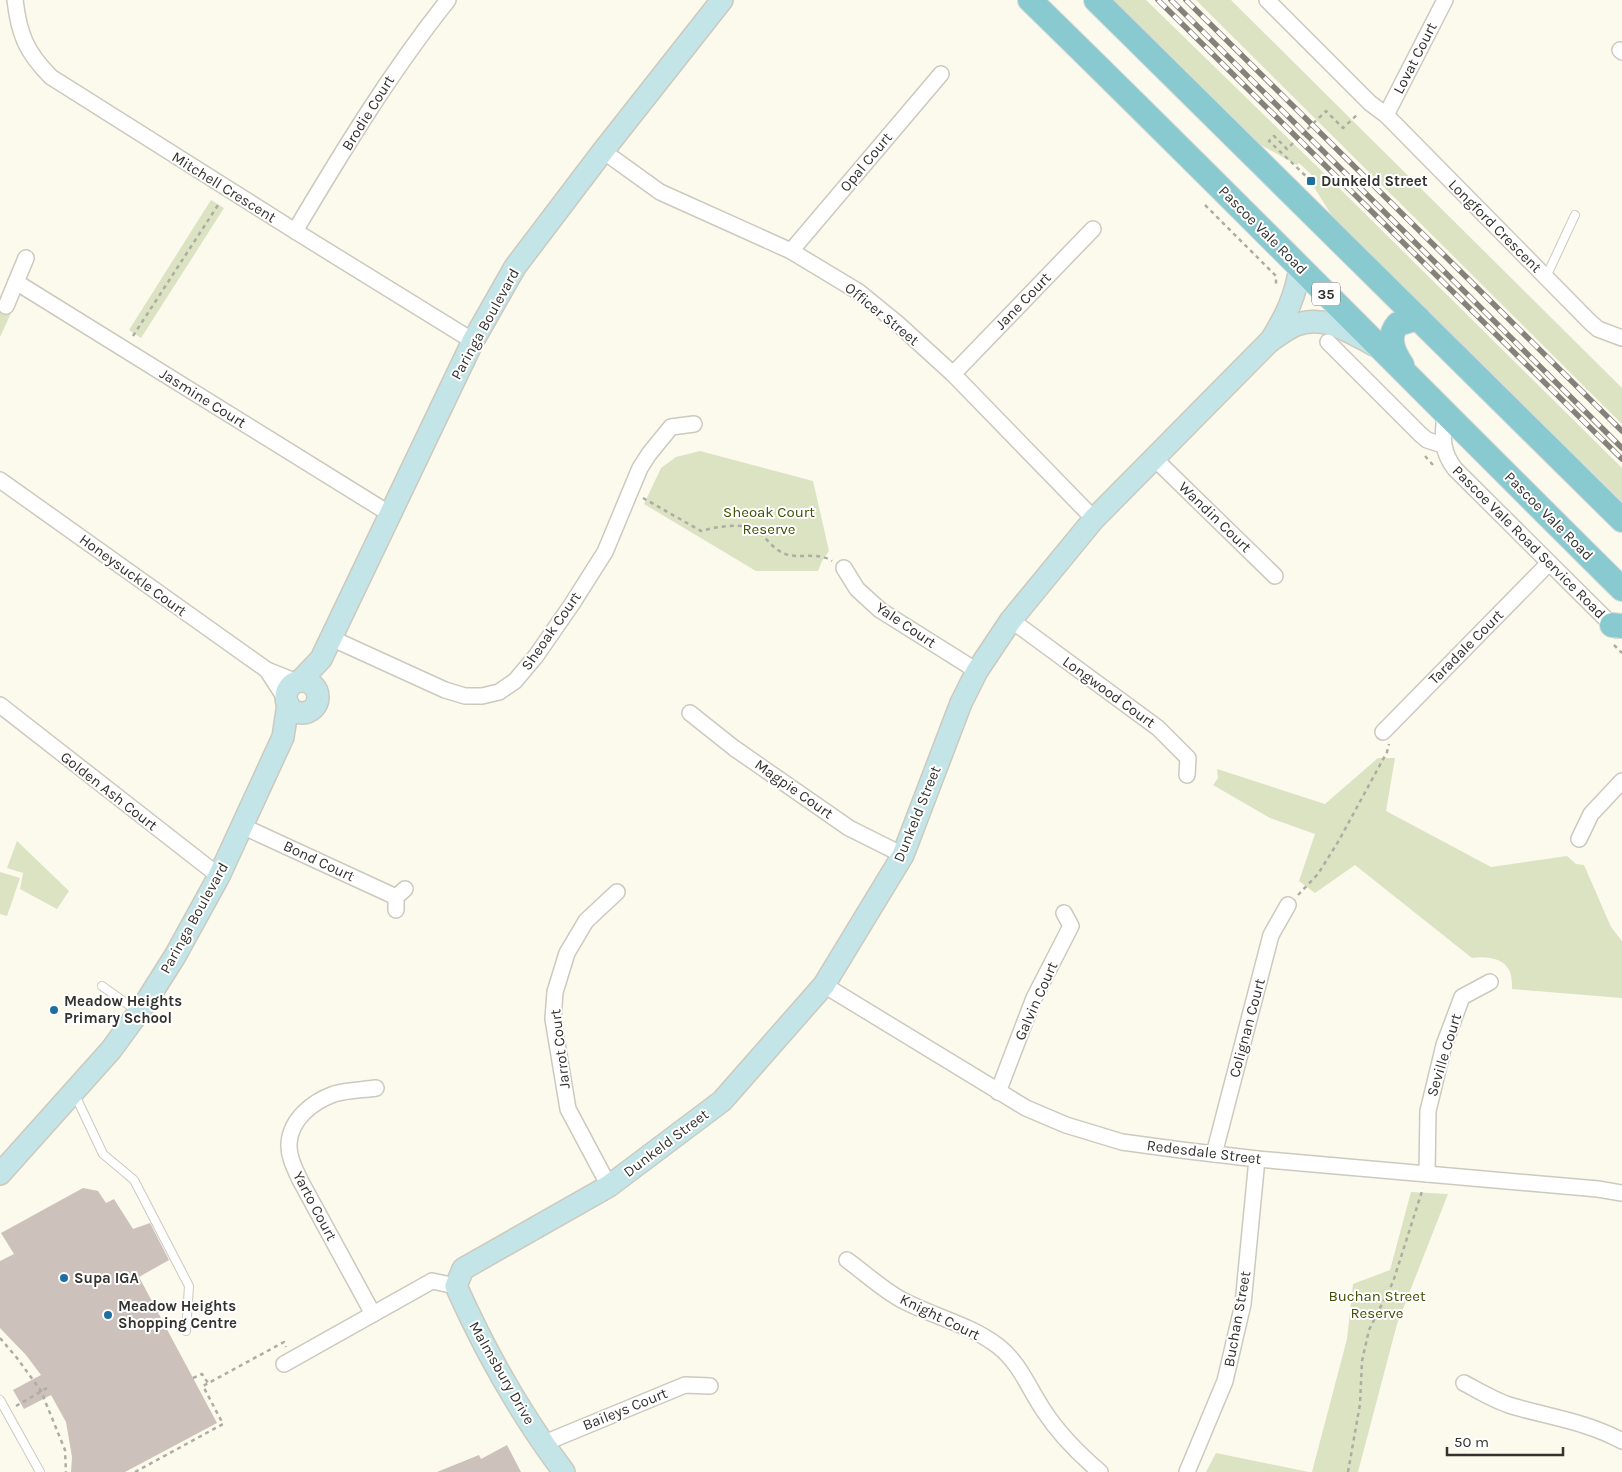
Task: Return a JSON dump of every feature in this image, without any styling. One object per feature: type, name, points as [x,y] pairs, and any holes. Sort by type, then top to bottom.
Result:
[{"type":"main road","name":"Pascoe Vale Road","points":[[1030,0],[1622,589]]},
{"type":"main road","points":[[1096,0],[1622,520]]},
{"type":"main road","points":[[1411,379],[1396,357],[1392,343],[1392,334],[1394,328],[1402,322],[1418,318]]},
{"type":"street","name":"Mitchell Crescent","points":[[15,0],[18,22],[25,43],[36,62],[51,77],[473,341]]},
{"type":"street","name":"Brodie Court","points":[[295,231],[389,79],[448,0]]},
{"type":"street","name":"Paringa Boulevard","points":[[305,685],[321,659],[473,341],[515,267],[603,151],[722,0]]},
{"type":"street","name":"Longford Crescent","points":[[1267,0],[1370,103],[1386,115],[1598,329],[1622,338]]},
{"type":"street","name":"Lovat Court","points":[[1386,115],[1445,0]]},
{"type":"street","name":"Opal Court","points":[[791,250],[941,74]]},
{"type":"street","name":"Officer Street","points":[[603,151],[660,192],[791,250],[859,292],[952,374],[1094,519]]},
{"type":"street","name":"Jane Court","points":[[952,374],[1093,229]]},
{"type":"street","points":[[6,306],[26,258]]},
{"type":"street","name":"Dunkeld Street","points":[[459,1278],[609,1186],[722,1101],[824,985],[904,855],[961,703],[977,671],[1011,620],[1094,519],[1271,340],[1288,312],[1294,296],[1300,267]]},
{"type":"street","name":"Jasmine Court","points":[[16,282],[390,514]]},
{"type":"street","name":"Dunkeld Street","points":[[1271,340],[1294,326],[1317,321],[1339,327],[1379,348]]},
{"type":"street","points":[[1328,342],[1420,434],[1427,440],[1443,445]]},
{"type":"street","name":"Pascoe Vale Road Service Road","points":[[1444,412],[1443,445],[1448,460],[1455,469],[1619,628]]},
{"type":"street","name":"Sheoak Court","points":[[331,638],[445,690],[465,696],[482,696],[499,692],[515,682],[536,656],[605,552],[640,468],[649,454],[671,427],[694,424]]},
{"type":"street","name":"Wandin Court","points":[[1155,458],[1275,576]]},
{"type":"street","name":"Honeysuckle Court","points":[[0,480],[267,670],[305,685]]},
{"type":"street","name":"Taradale Court","points":[[1389,726],[1550,563]]},
{"type":"street","name":"Yale Court","points":[[844,568],[856,589],[880,610],[977,671]]},
{"type":"street","name":"Longwood Court","points":[[1011,620],[1158,728],[1188,758],[1187,776]]},
{"type":"street","name":"Honeysuckle Court","points":[[267,670],[288,703]]},
{"type":"street","points":[[305,685],[317,703],[308,712],[296,712],[288,703],[288,690],[305,685]]},
{"type":"street","name":"Paringa Boulevard","points":[[0,1174],[111,1050],[175,956],[219,876],[284,737],[288,703]]},
{"type":"street","name":"Golden Ash Court","points":[[0,706],[219,876]]},
{"type":"street","name":"Paringa Boulevard","points":[[284,737],[308,712]]},
{"type":"street","name":"Magpie Court","points":[[690,713],[734,748],[849,828],[904,855]]},
{"type":"street","points":[[1579,839],[1591,814],[1622,781]]},
{"type":"street","name":"Bond Court","points":[[242,826],[399,899]]},
{"type":"street","name":"Jarrot Court","points":[[609,1186],[568,1110],[553,1019],[555,992],[567,954],[586,921],[617,892]]},
{"type":"street","name":"Colignan Court","points":[[1214,1154],[1271,935],[1288,905]]},
{"type":"street","name":"Galvin Court","points":[[998,1092],[1034,998],[1071,926],[1064,913]]},
{"type":"street","name":"Seville Court","points":[[1427,1174],[1428,1111],[1444,1045],[1462,997],[1490,982]]},
{"type":"street","name":"Redesdale Street","points":[[824,985],[1026,1108],[1066,1125],[1122,1142],[1214,1154],[1598,1189],[1622,1193]]},
{"type":"street","name":"Yarto Court","points":[[373,1314],[300,1180],[292,1162],[289,1144],[292,1126],[303,1113],[317,1102],[335,1094],[376,1088]]},
{"type":"street","name":"Buchan Street","points":[[1187,1472],[1226,1381],[1243,1304],[1257,1158]]},
{"type":"street","name":"Knight Court","points":[[847,1260],[902,1300],[968,1328],[999,1347],[1021,1371],[1044,1411],[1066,1439],[1100,1472]]},
{"type":"street","points":[[289,1361],[432,1281],[459,1278]]},
{"type":"street","name":"Malmsbury Drive","points":[[459,1278],[469,1316],[498,1370],[542,1444],[564,1472]]},
{"type":"street","points":[[1464,1383],[1510,1406],[1572,1421],[1622,1441]]},
{"type":"street","name":"Baileys Court","points":[[542,1444],[685,1385],[710,1386]]},
{"type":"lane","points":[[1546,277],[1575,215]]},
{"type":"lane","points":[[102,986],[138,1013]]},
{"type":"lane","points":[[73,1092],[103,1154],[134,1180],[189,1286],[186,1331]]},
{"type":"lane","points":[[0,1400],[40,1472]]},
{"type":"path","points":[[1312,181],[1269,141],[1274,136],[1287,149],[1326,111],[1343,128],[1362,109]]},
{"type":"path","points":[[124,350],[228,189]]},
{"type":"path","points":[[630,493],[646,499],[701,531],[738,526],[754,529],[783,553],[825,556],[844,568]]},
{"type":"path","points":[[1288,905],[1318,874],[1338,842],[1387,752],[1389,726]]},
{"type":"path","points":[[1348,1472],[1360,1404],[1362,1361],[1369,1330],[1392,1282],[1427,1174]]},
{"type":"path","points":[[0,1338],[42,1391],[65,1450],[66,1472]]},
{"type":"path","points":[[135,1472],[223,1424],[203,1386],[284,1342],[289,1361]]},
{"type":"path","points":[[193,1378],[202,1374],[208,1383]]},
{"type":"path","points":[[6,1412],[47,1388]]},
{"type":"green space","points":[[1113,0],[1146,0],[1333,182],[1622,468],[1622,502],[1334,219],[1312,184],[1316,179],[1299,163],[1297,165],[1259,144]]},
{"type":"green space","points":[[1196,0],[1231,0],[1615,381],[1622,388],[1622,424]]},
{"type":"green space","points":[[211,200],[224,208],[141,338],[129,330]]},
{"type":"green space","points":[[0,307],[12,311],[0,337]]},
{"type":"green space","name":"Sheoak Court Reserve","points":[[700,451],[813,481],[829,551],[818,571],[756,571],[644,504],[661,468],[676,457]]},
{"type":"green space","points":[[1378,758],[1395,758],[1386,811],[1491,867],[1567,856],[1576,864],[1584,865],[1611,927],[1622,941],[1622,998],[1512,989],[1511,974],[1503,963],[1499,960],[1483,957],[1472,958],[1355,865],[1315,893],[1299,881],[1315,834],[1270,818],[1213,785],[1218,778],[1217,769],[1325,804]]},
{"type":"green space","points":[[17,841],[69,891],[57,909],[20,889],[23,873],[7,868]]},
{"type":"green space","points":[[0,872],[20,878],[7,916],[0,914]]},
{"type":"green space","name":"Buchan Street Reserve","points":[[1411,1192],[1448,1194],[1397,1324],[1358,1472],[1312,1472],[1347,1339],[1353,1284],[1390,1270]]},
{"type":"green space","points":[[1216,1453],[1309,1472],[1206,1472]]},
{"type":"building","name":"Meadow Heights Shopping Centre","points":[[83,1188],[98,1191],[106,1203],[114,1199],[133,1229],[150,1223],[169,1260],[139,1277],[217,1423],[125,1472],[71,1472],[72,1457],[66,1422],[51,1395],[24,1409],[13,1390],[41,1375],[26,1355],[0,1328],[0,1261],[14,1254],[1,1233]]},
{"type":"building","points":[[507,1445],[521,1472],[437,1472],[479,1455],[481,1459]]},
{"type":"railway","points":[[1158,0],[1622,459]]},
{"type":"railway","points":[[1171,0],[1622,448]]},
{"type":"railway","points":[[1186,0],[1622,431]]},
{"type":"place","name":"Dunkeld Street","points":[[1311,181]]},
{"type":"place","name":"Meadow Heights Primary School","points":[[54,1010]]},
{"type":"place","name":"Supa IGA","points":[[64,1278]]},
{"type":"place","name":"Meadow Heights Shopping Centre","points":[[108,1315]]}]
